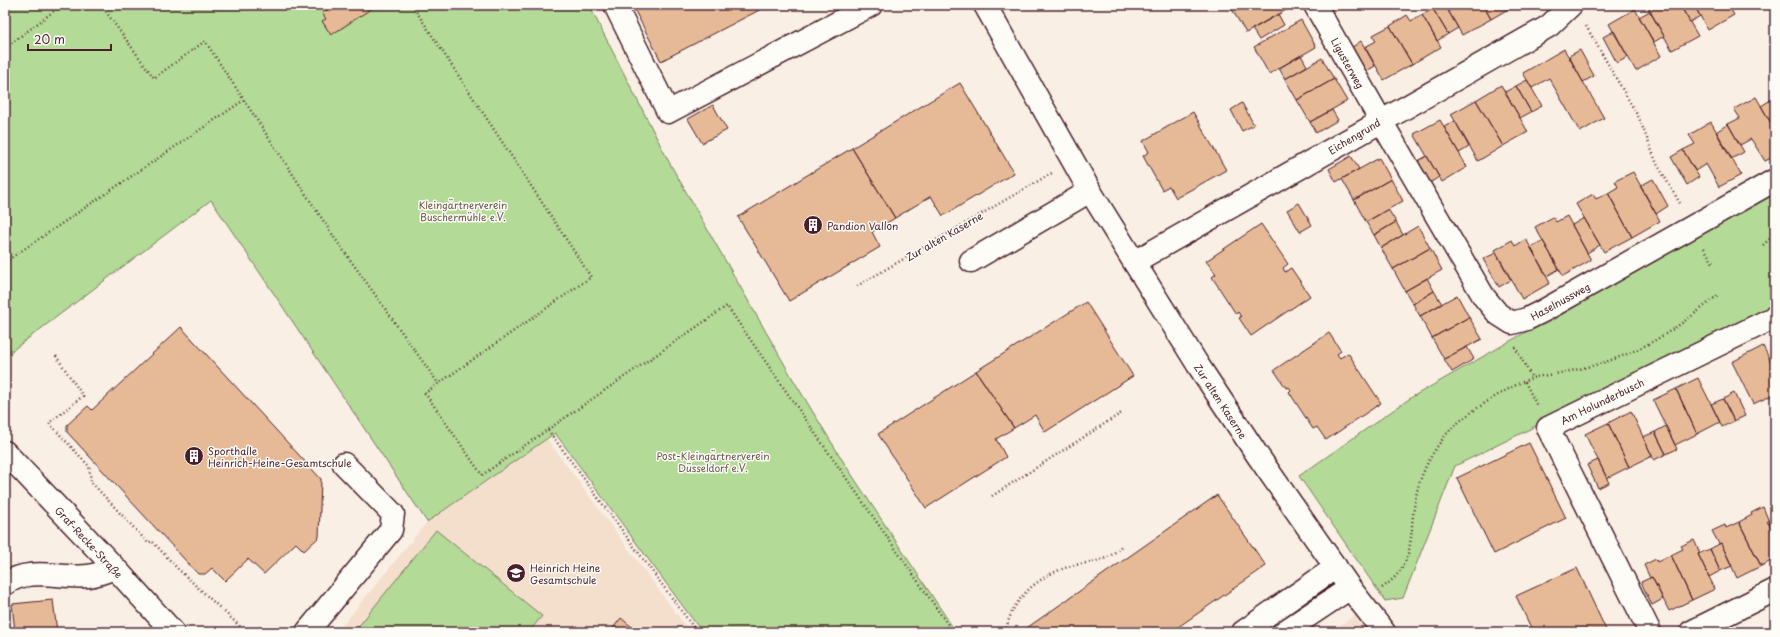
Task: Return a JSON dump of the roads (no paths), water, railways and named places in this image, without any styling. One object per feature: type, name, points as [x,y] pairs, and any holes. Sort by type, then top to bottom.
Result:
[{"type":"street","points":[[615,5],[668,112],[871,5]]},
{"type":"street","name":"Zur alten Kaserne","points":[[985,5],[1090,192],[1198,365],[1258,456],[1356,595],[1384,632]]},
{"type":"street","name":"Ligusterweg","points":[[1315,5],[1381,121]]},
{"type":"street","name":"Eichengrund","points":[[1134,262],[1279,181],[1381,121],[1549,26],[1571,5]]},
{"type":"street","name":"Haselnussweg","points":[[1381,121],[1484,297],[1498,314],[1512,323],[1527,319],[1543,312],[1775,180]]},
{"type":"street","points":[[971,261],[1090,192]]},
{"type":"street","name":"Am Holunderbusch","points":[[1650,632],[1548,428],[1775,317]]},
{"type":"street","name":"Graf-Recke-Straße","points":[[5,452],[115,568],[173,632]]},
{"type":"street","points":[[307,632],[391,530],[393,514],[344,464]]},
{"type":"street","points":[[1243,632],[1336,567]]},
{"type":"street","points":[[5,584],[24,575],[41,574],[88,576],[115,568]]},
{"type":"street","points":[[1691,632],[1775,590]]},
{"type":"street","points":[[1284,632],[1356,595]]},
{"type":"place","name":"Pandion Vallon","points":[[813,225]]},
{"type":"place","name":"Sporthalle Heinrich-Heine-Gesamtschule","points":[[194,456]]},
{"type":"place","name":"Heinrich Heine Gesamtschule","points":[[516,573]]},
{"type":"park label","name":"Kleingärtnerverein Buschermühle e.V.","points":[[463,210]]},
{"type":"park label","name":"Post-Kleingärtnerverein Düsseldorf e.V.","points":[[713,460]]}]
